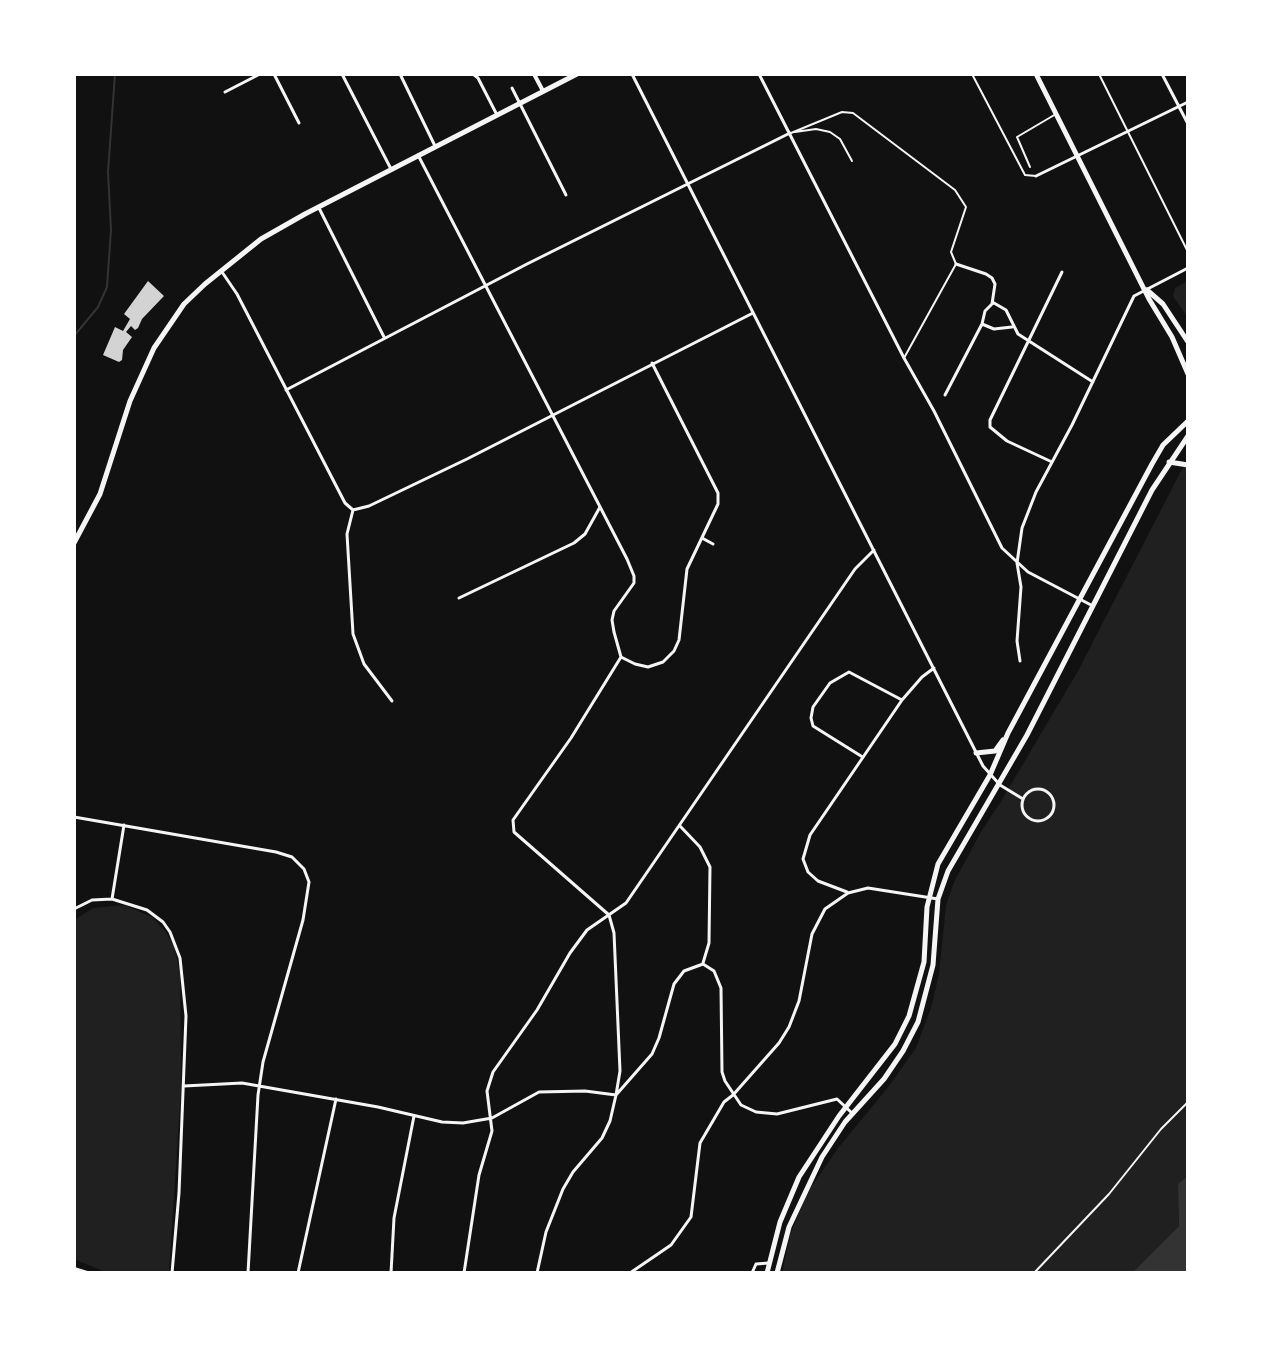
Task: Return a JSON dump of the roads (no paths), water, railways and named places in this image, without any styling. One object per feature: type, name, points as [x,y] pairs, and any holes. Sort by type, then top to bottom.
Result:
[{"type":"main road","points":[[74,543],[100,494],[130,401],[154,348],[184,304],[261,239],[577,74]]},
{"type":"main road","points":[[1036,74],[1188,374]]},
{"type":"main road","points":[[1147,290],[1163,304],[1188,342]]},
{"type":"main road","points":[[767,1273],[780,1222],[799,1177],[895,1044],[909,1016],[924,962],[933,878],[950,841],[990,775],[1008,733],[1163,445],[1188,421]]},
{"type":"main road","points":[[777,1273],[789,1227],[822,1157],[853,1114],[884,1079],[918,1022],[933,965],[938,899],[959,849],[1000,785],[1152,490],[1188,436]]},
{"type":"main road","points":[[1169,462],[1188,465]]},
{"type":"main road","points":[[976,753],[995,751],[1008,733]]},
{"type":"street","points":[[225,92],[260,74]]},
{"type":"street","points":[[274,74],[299,123]]},
{"type":"street","points":[[342,74],[391,169]]},
{"type":"street","points":[[400,74],[435,146]]},
{"type":"street","points":[[473,74],[497,115]]},
{"type":"street","points":[[534,74],[543,91]]},
{"type":"street","points":[[632,74],[976,753],[1000,785],[1023,799]]},
{"type":"street","points":[[759,74],[1002,548],[1017,563],[1092,606]]},
{"type":"street","points":[[1162,74],[1188,124]]},
{"type":"street","points":[[512,88],[566,195]]},
{"type":"street","points":[[1036,176],[1188,102]]},
{"type":"street","points":[[286,390],[485,285],[790,133]]},
{"type":"street","points":[[418,155],[627,559],[634,583],[614,611],[612,620],[621,657],[571,738],[513,820],[514,832],[609,915],[614,933],[620,1071],[616,1095],[602,1138],[582,1160],[563,1189],[546,1232],[537,1273]]},
{"type":"street","points":[[318,207],[384,337]]},
{"type":"street","points":[[945,395],[982,324],[985,311],[992,304],[995,284],[992,278],[956,264]]},
{"type":"street","points":[[1020,661],[1017,641],[1021,587],[1017,563],[1026,517],[1134,296],[1188,268]]},
{"type":"street","points":[[221,271],[237,294],[345,503],[353,510]]},
{"type":"street","points":[[1052,462],[1007,441],[990,427],[993,411],[1062,272]]},
{"type":"street","points":[[992,304],[1006,310],[1018,334],[1093,383]]},
{"type":"street","points":[[353,510],[369,506],[553,416],[753,313]]},
{"type":"street","points":[[982,324],[994,329],[1012,327]]},
{"type":"street","points":[[621,657],[648,667],[663,662],[674,651],[679,640],[687,569],[718,504],[718,493],[652,363]]},
{"type":"street","points":[[459,598],[574,543],[585,534],[600,507]]},
{"type":"street","points":[[353,510],[347,534],[349,605],[355,643],[372,677],[392,701]]},
{"type":"street","points":[[702,538],[713,544]]},
{"type":"street","points":[[464,1273],[479,1175],[492,1131],[487,1091],[493,1072],[537,1010],[570,953],[587,930],[626,903],[855,569],[874,550]]},
{"type":"street","points":[[848,893],[818,881],[808,872],[803,859],[810,835],[902,700],[934,668]]},
{"type":"street","points":[[862,757],[813,726],[813,707],[830,683],[849,672],[902,700]]},
{"type":"street","points":[[1040,790],[1051,797],[1053,810],[1046,819],[1033,821],[1024,814],[1023,799],[1030,791],[1040,790]]},
{"type":"street","points":[[74,817],[276,852],[292,857],[309,882],[308,898],[263,1062],[248,1273]]},
{"type":"street","points":[[112,899],[124,825]]},
{"type":"street","points":[[680,826],[700,847],[710,867],[709,943],[703,964]]},
{"type":"street","points":[[630,1273],[671,1245],[685,1229],[695,1203],[700,1143],[724,1102],[779,1043],[789,1027],[799,1001],[817,921],[825,909],[848,893],[868,888],[938,899]]},
{"type":"street","points":[[74,909],[92,900],[112,899],[136,905],[155,915],[176,944],[185,984],[184,1086],[172,1273]]},
{"type":"street","points":[[616,1095],[652,1054],[674,984],[684,971],[703,964]]},
{"type":"street","points":[[703,964],[714,971],[721,988],[721,1060],[725,1081],[741,1105],[767,1114],[837,1099],[853,1114]]},
{"type":"street","points":[[184,1086],[233,1083],[260,1086],[463,1123],[492,1118],[539,1092],[585,1091],[616,1095]]},
{"type":"street","points":[[298,1273],[336,1099]]},
{"type":"street","points":[[391,1273],[394,1218],[414,1116]]},
{"type":"street","points":[[752,1273],[756,1264],[769,1263]]},
{"type":"street","points":[[74,1269],[87,1273]]},
{"type":"lane","points":[[972,74],[1025,175],[1036,176]]},
{"type":"lane","points":[[1099,74],[1188,252]]},
{"type":"lane","points":[[790,133],[842,112],[853,113],[955,190],[966,207],[951,252],[956,264],[904,358]]},
{"type":"lane","points":[[1030,167],[1017,137],[1056,114]]},
{"type":"lane","points":[[790,133],[816,129],[830,132],[840,139],[852,161]]},
{"type":"waterway","points":[[74,336],[98,307],[107,287],[111,230],[108,172],[115,74]]}]
